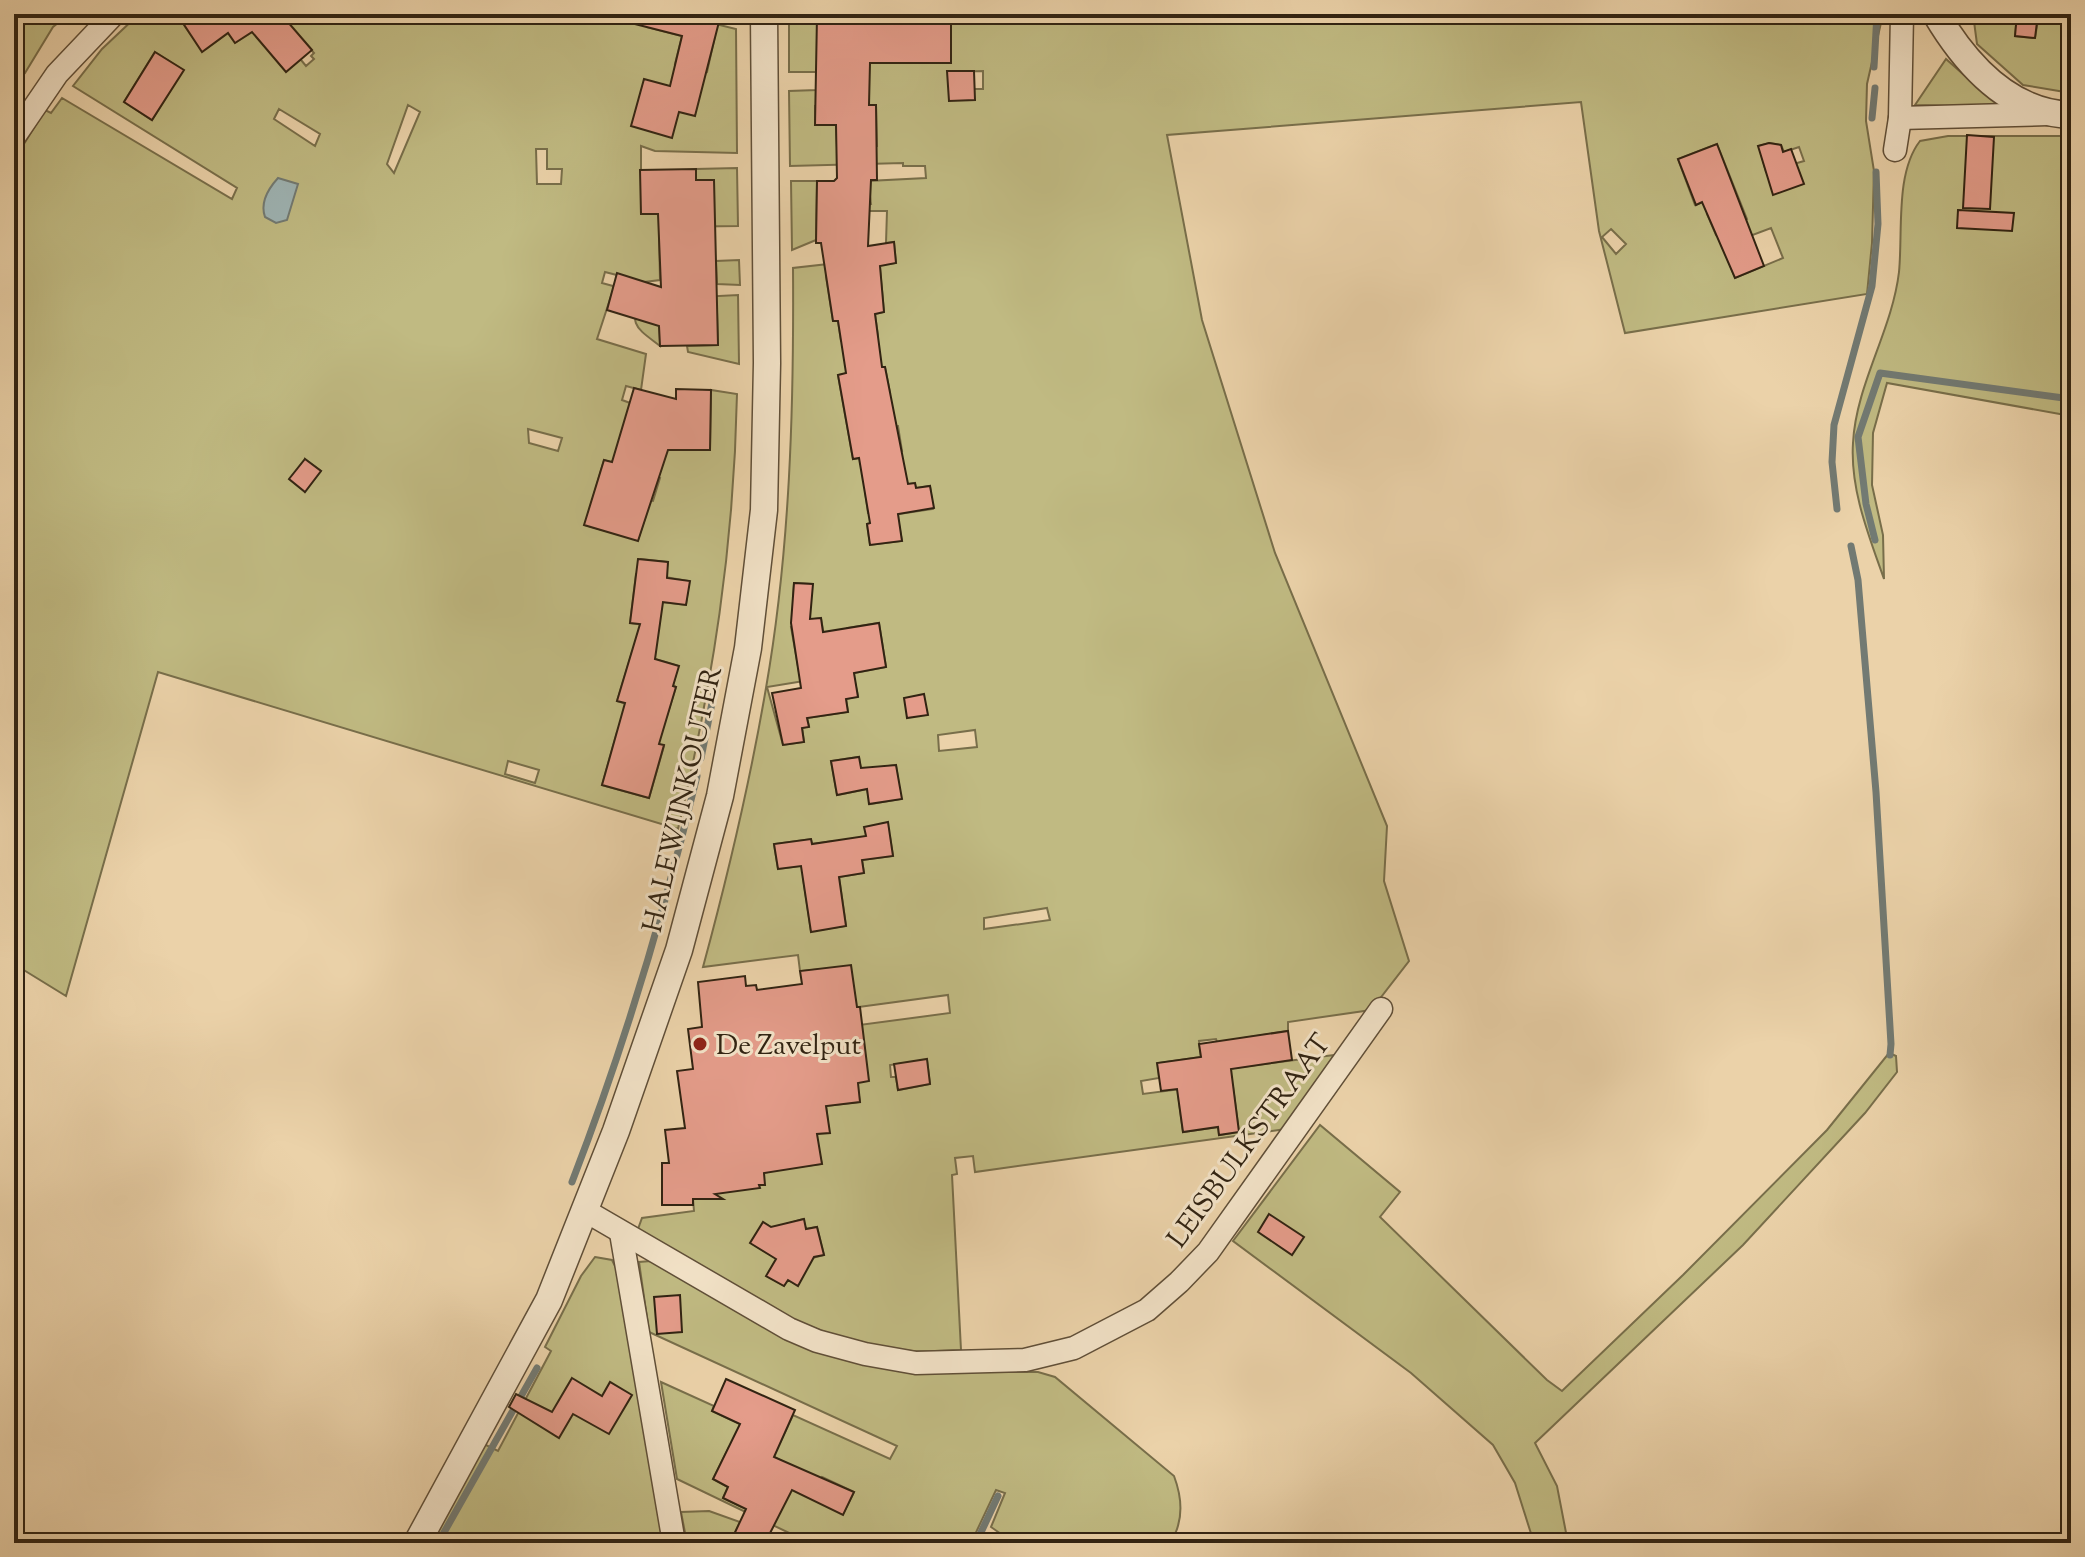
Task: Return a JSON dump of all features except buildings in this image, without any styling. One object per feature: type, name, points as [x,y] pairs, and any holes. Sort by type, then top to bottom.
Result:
[{"type":"street","points":[[14,137],[57,74],[114,14]]},
{"type":"street","name":"HALEWIJNKOUTER","points":[[417,1543],[549,1300],[616,1131],[679,950],[720,796],[748,648],[764,510],[767,347],[764,14]]},
{"type":"street","points":[[1895,150],[1900,118],[1902,14]]},
{"type":"street","points":[[1936,14],[1951,40],[1976,71],[2011,97],[2062,115]]},
{"type":"street","points":[[1900,118],[2062,115]]},
{"type":"street","name":"LEISBULKSTRAAT","points":[[584,1210],[789,1329],[817,1341],[916,1363],[1025,1360],[1074,1348],[1147,1310],[1208,1252],[1381,1009]]},
{"type":"street","points":[[621,1233],[674,1543]]},
{"type":"shaded area","points":[[14,14],[69,14],[53,27],[25,73],[14,68],[14,39],[25,24]]},
{"type":"shaded area","points":[[139,14],[185,14],[180,19],[206,49],[228,33],[235,43],[252,32],[263,14],[306,66],[314,59],[311,56],[314,53],[283,19],[289,14],[634,14],[647,27],[682,36],[675,64],[707,72],[715,36],[686,29],[675,14],[736,29],[737,153],[655,151],[641,146],[641,214],[714,211],[714,180],[696,180],[696,169],[737,168],[738,226],[663,227],[659,237],[660,280],[644,282],[605,272],[602,283],[624,289],[613,290],[597,339],[646,354],[641,390],[626,386],[622,400],[675,419],[675,450],[710,450],[711,390],[737,394],[731,505],[720,613],[702,720],[678,829],[158,672],[66,996],[14,964],[14,160],[45,110],[51,113],[62,98],[232,199],[237,188],[73,86],[102,49]],"holes":[[[155,52],[183,70],[152,120],[124,102]],[[408,105],[420,112],[394,173],[387,164]],[[279,109],[320,134],[315,146],[274,119]],[[536,149],[547,149],[547,169],[562,169],[561,184],[537,184]],[[528,429],[562,438],[558,451],[529,443]],[[305,459],[321,471],[305,491]],[[604,460],[660,478],[653,501],[646,500],[646,515],[638,540],[585,525]],[[641,559],[668,562],[665,577],[689,581],[686,605],[661,602],[659,627],[630,623],[636,574],[639,574]],[[632,652],[678,666],[673,686],[676,687],[667,716],[617,701]],[[617,732],[664,746],[649,798],[602,785]],[[508,761],[539,770],[535,783],[505,774]]]},
{"type":"shaded area","points":[[951,14],[1883,14],[1867,84],[1866,121],[1874,171],[1867,294],[1625,333],[1599,231],[1581,102],[1167,135],[1202,320],[1275,553],[1387,826],[1384,881],[1409,961],[1371,1010],[1288,1022],[1288,1031],[1243,1038],[1244,1047],[1220,1050],[1216,1039],[1199,1041],[1201,1057],[1158,1063],[1159,1078],[1141,1081],[1143,1094],[1197,1087],[1196,1073],[1334,1055],[1286,1129],[975,1172],[973,1156],[955,1158],[957,1174],[952,1175],[961,1350],[918,1351],[874,1346],[802,1323],[734,1290],[638,1229],[642,1218],[694,1211],[693,1199],[716,1198],[716,1179],[769,1172],[767,1164],[726,1168],[725,1161],[719,1158],[689,1163],[689,1150],[772,1140],[774,1151],[785,1150],[784,1138],[829,1132],[826,1106],[860,1102],[857,1083],[799,1089],[798,1084],[785,1086],[785,1091],[770,1089],[770,1093],[733,1098],[731,1079],[769,1074],[768,1061],[763,1061],[762,1053],[740,1056],[741,1063],[731,1064],[728,1041],[785,1034],[783,1017],[791,1015],[790,1003],[807,1001],[805,984],[824,981],[823,969],[800,971],[798,955],[703,967],[746,793],[774,636],[789,479],[793,268],[872,259],[874,266],[896,263],[894,242],[886,243],[887,211],[868,211],[871,204],[868,181],[926,178],[925,166],[903,166],[903,163],[790,166],[789,91],[817,90],[816,72],[789,72],[789,15],[817,15],[817,72],[869,72],[870,43],[880,43],[881,63],[904,62],[904,43],[951,43]],"holes":[[[983,71],[983,89],[964,89],[963,84],[950,84],[950,72]],[[876,105],[877,146],[837,147],[836,125],[815,125],[815,106]],[[1769,143],[1781,145],[1784,152],[1799,147],[1804,161],[1766,172],[1759,146]],[[1717,144],[1747,219],[1744,221],[1750,236],[1771,228],[1783,258],[1735,278],[1722,245],[1734,240],[1730,230],[1716,235],[1707,214],[1711,212],[1706,201],[1695,205],[1678,159]],[[1611,229],[1626,244],[1616,254],[1602,237]],[[880,268],[884,312],[875,314],[878,336],[841,341],[838,321],[833,321],[826,276]],[[885,367],[890,393],[883,394],[888,427],[898,426],[902,451],[853,459],[838,375]],[[915,483],[916,488],[930,486],[933,509],[873,518],[868,513],[865,491]],[[898,519],[902,541],[870,545],[867,524]],[[794,583],[812,584],[811,598],[793,597]],[[821,618],[829,668],[799,672],[791,627],[801,625],[801,621]],[[879,623],[886,667],[854,673],[851,650],[841,651],[838,634],[847,632],[847,628]],[[853,673],[858,696],[846,699],[848,712],[807,718],[809,726],[802,728],[804,742],[783,745],[767,687]],[[975,730],[977,747],[939,751],[938,735]],[[859,757],[861,770],[896,765],[901,799],[870,804],[867,789],[837,795],[831,761]],[[890,837],[893,856],[862,860],[864,873],[839,877],[846,926],[811,931],[803,878],[816,876],[814,864],[778,869],[774,844],[811,839],[812,844],[833,841],[834,845]],[[1047,908],[1050,920],[984,929],[984,918]],[[948,995],[950,1013],[822,1030],[820,1024],[801,1026],[799,1015]],[[858,1037],[859,1048],[796,1056],[795,1042]],[[927,1060],[930,1084],[898,1090],[896,1077],[891,1077],[890,1065]],[[1233,1087],[1239,1132],[1219,1135],[1218,1127],[1183,1132],[1178,1094]],[[819,1152],[822,1164],[790,1168],[789,1157]],[[803,1219],[806,1229],[817,1227],[824,1255],[812,1258],[798,1285],[788,1280],[784,1286],[767,1276],[778,1256],[751,1243],[763,1223],[773,1228]]]},
{"type":"shaded area","points":[[1973,14],[2017,14],[2015,36],[2035,38],[2038,20],[2054,22],[2055,14],[2071,14],[2071,93],[2023,85],[1977,44]]},
{"type":"shaded area","points":[[1946,59],[1982,91],[2001,102],[2000,107],[1915,105]]},
{"type":"shaded area","points":[[1948,136],[2071,136],[2071,416],[1887,383],[1873,433],[1872,485],[1883,535],[1884,579],[1854,478],[1856,421],[1895,294],[1907,169],[1920,141]]},
{"type":"shaded area","points":[[278,178],[298,184],[287,220],[276,223],[265,217],[264,201]]},
{"type":"shaded area","points":[[791,181],[817,181],[816,240],[792,250]]},
{"type":"shaded area","points":[[739,260],[740,285],[717,284],[716,261]]},
{"type":"shaded area","points":[[640,294],[660,299],[738,295],[739,364],[688,352],[687,346],[718,345],[717,312],[659,312],[660,346],[636,324],[635,313]]},
{"type":"shaded area","points":[[1889,1053],[1896,1056],[1897,1072],[1865,1113],[1743,1245],[1535,1443],[1557,1486],[1568,1543],[1534,1543],[1515,1483],[1493,1445],[1411,1373],[1233,1241],[1320,1125],[1400,1192],[1380,1217],[1547,1380],[1562,1391],[1827,1130]]},
{"type":"shaded area","points":[[595,1257],[612,1260],[619,1274],[664,1543],[429,1543],[484,1444],[498,1451],[551,1351],[545,1347],[581,1276]]},
{"type":"shaded area","points":[[651,1261],[762,1325],[931,1372],[1038,1372],[1055,1377],[1174,1476],[1181,1511],[1175,1535],[1170,1543],[1014,1543],[991,1527],[1005,1493],[996,1490],[971,1543],[810,1543],[677,1479],[661,1382],[714,1406],[712,1411],[780,1443],[793,1415],[890,1459],[897,1446],[649,1332],[639,1262]],"holes":[[[729,1447],[759,1449],[798,1469],[742,1507],[723,1498],[728,1487],[713,1479]],[[822,1477],[854,1492],[843,1514],[818,1485]]]},
{"type":"shaded area","points":[[709,1511],[740,1522],[730,1543],[687,1543],[681,1512]]},
{"type":"waterway","points":[[1874,67],[1877,14]]},
{"type":"waterway","points":[[1872,118],[1875,88]]},
{"type":"waterway","points":[[1837,509],[1832,462],[1834,425],[1872,286],[1878,224],[1876,172]]},
{"type":"waterway","points":[[1875,540],[1866,504],[1858,437],[1880,373],[2071,399]]},
{"type":"waterway","points":[[1851,546],[1858,580],[1876,792],[1890,1055]]},
{"type":"waterway","points":[[701,758],[715,688]]},
{"type":"waterway","points":[[572,1182],[641,981],[697,776]]},
{"type":"waterway","points":[[438,1543],[537,1368]]},
{"type":"waterway","points":[[976,1543],[998,1496]]},
{"type":"place","name":"De Zavelput","points":[[700,1044]]}]
